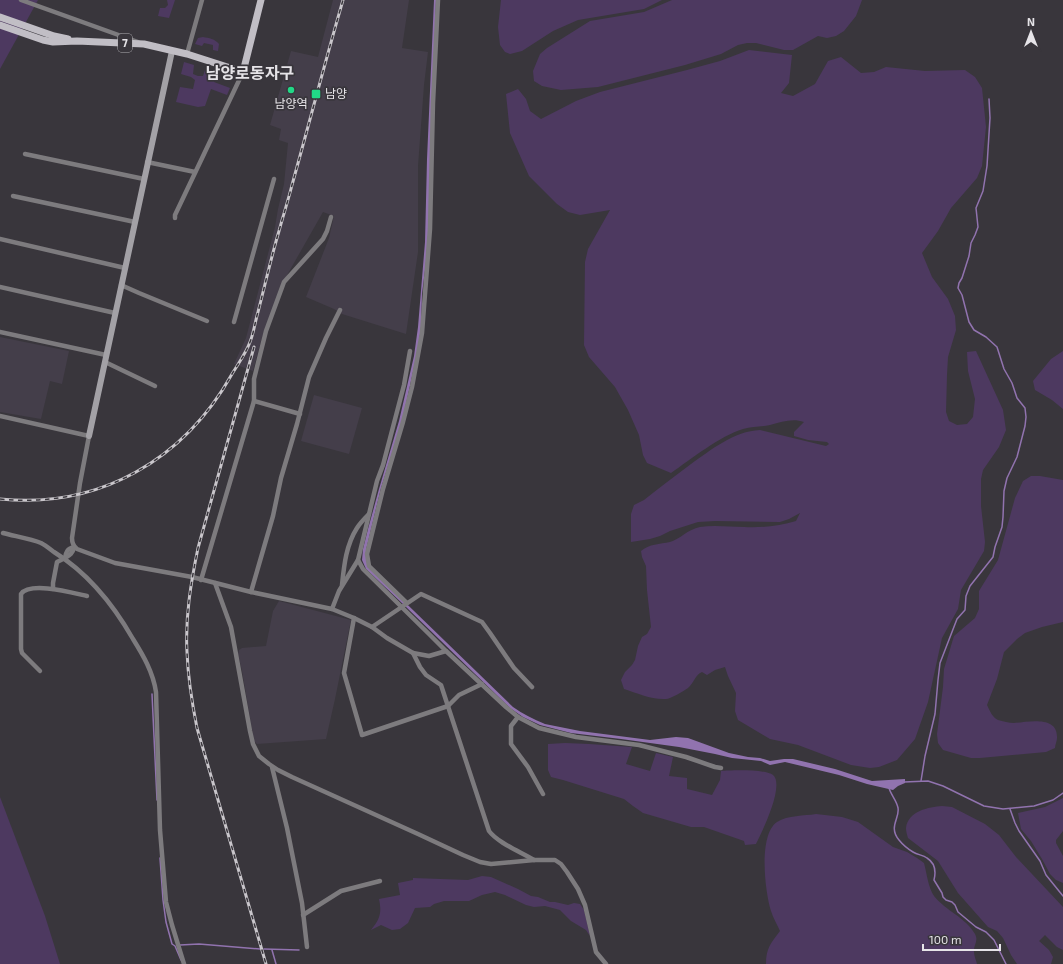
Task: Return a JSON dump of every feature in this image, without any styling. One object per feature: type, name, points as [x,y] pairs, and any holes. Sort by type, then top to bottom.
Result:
[{"type":"main road","points":[[243,72],[261,0]]},
{"type":"main road","points":[[0,17],[44,37]]},
{"type":"main road","points":[[0,25],[44,37]]},
{"type":"main road","name":"7","points":[[44,37],[53,42],[78,41],[144,44],[186,54],[243,72]]},
{"type":"street","points":[[20,0],[144,44]]},
{"type":"street","points":[[186,54],[202,0]]},
{"type":"street","points":[[438,0],[430,229],[422,334],[410,394],[383,489],[367,554],[369,566],[446,651],[518,717],[539,728],[560,734],[639,745],[721,768]]},
{"type":"street","points":[[53,589],[57,562],[73,552],[74,547],[72,538],[89,436],[172,51]]},
{"type":"street","points":[[175,218],[195,172],[243,72]]},
{"type":"street","points":[[25,154],[144,179]]},
{"type":"street","points":[[148,162],[195,172]]},
{"type":"street","points":[[234,322],[274,179]]},
{"type":"street","points":[[13,196],[135,222]]},
{"type":"street","points":[[201,580],[254,401],[254,379],[266,331],[284,282],[324,239],[331,217]]},
{"type":"street","points":[[0,239],[125,268]]},
{"type":"street","points":[[121,285],[207,321]]},
{"type":"street","points":[[0,287],[115,313]]},
{"type":"street","points":[[251,592],[273,516],[281,478],[300,414],[309,377],[340,310]]},
{"type":"street","points":[[0,332],[106,355]]},
{"type":"street","points":[[332,609],[342,587],[358,560],[377,481],[384,465],[404,385],[410,351]]},
{"type":"street","points":[[105,362],[155,386]]},
{"type":"street","points":[[254,401],[300,414]]},
{"type":"street","points":[[0,416],[89,436]]},
{"type":"street","points":[[342,587],[344,562],[352,536],[370,512]]},
{"type":"street","points":[[2,533],[41,543],[65,558],[84,575],[101,592],[117,613],[141,652],[152,675],[156,692],[160,830],[166,902],[184,964]]},
{"type":"street","points":[[74,547],[116,562],[332,609],[372,627],[387,638],[413,653],[429,656],[446,651]]},
{"type":"street","points":[[358,560],[363,569],[405,605]]},
{"type":"street","points":[[215,583],[231,627],[253,744],[259,756],[292,778],[480,862],[501,864],[534,860],[555,860],[561,864],[578,890],[585,905],[596,952],[606,964]]},
{"type":"street","points":[[40,671],[22,653],[21,649],[21,594],[24,590],[30,588],[43,588],[87,596]]},
{"type":"street","points":[[372,627],[421,594],[482,622],[514,668],[532,687]]},
{"type":"street","points":[[354,618],[344,673],[362,735],[448,706],[459,696],[482,684]]},
{"type":"street","points":[[413,653],[426,675],[441,685],[489,831],[498,839],[534,860]]},
{"type":"street","points":[[518,717],[511,726],[511,744],[528,767],[543,794]]},
{"type":"street","points":[[272,766],[287,828],[303,915],[307,947]]},
{"type":"street","points":[[303,915],[341,891],[380,881]]},
{"type":"shaded area","points":[[0,0],[38,0],[0,69]]},
{"type":"shaded area","points":[[167,0],[175,0],[169,18],[158,16],[160,8],[165,8],[168,5]]},
{"type":"shaded area","points":[[333,0],[409,0],[402,48],[428,52],[418,166],[418,252],[406,334],[342,314],[306,297],[329,238],[334,216],[323,212],[282,284],[263,334],[253,371],[234,364],[246,338],[275,227],[284,184],[288,143],[279,140],[281,129],[270,125],[291,51],[318,57]]},
{"type":"shaded area","points":[[434,0],[436,0],[429,222],[422,294],[421,327],[418,349],[402,422],[381,488],[366,550],[366,561],[381,579],[513,707],[545,724],[580,731],[650,740],[676,737],[688,738],[729,753],[748,757],[770,761],[793,759],[835,769],[872,781],[905,779],[905,783],[893,790],[785,762],[770,765],[761,761],[732,758],[679,747],[571,733],[540,725],[523,717],[510,708],[366,569],[362,560],[363,549],[399,421],[414,356],[418,327],[425,242]]},
{"type":"shaded area","points":[[501,0],[662,0],[644,9],[578,20],[553,31],[522,51],[510,54],[505,52],[500,45],[498,27]]},
{"type":"shaded area","points":[[672,0],[862,0],[856,16],[844,31],[836,36],[827,38],[818,36],[793,50],[784,50],[756,43],[747,43],[738,45],[721,54],[685,65],[598,87],[561,90],[542,86],[534,81],[533,71],[540,54],[590,21],[644,12]]},
{"type":"shaded area","points":[[203,37],[217,42],[219,44],[218,51],[213,50],[213,45],[204,43],[202,46],[195,44],[198,38]]},
{"type":"shaded area","points":[[749,50],[792,55],[789,83],[781,93],[793,96],[815,84],[828,61],[841,57],[861,73],[874,72],[886,67],[925,71],[965,70],[975,77],[982,88],[986,127],[982,166],[977,178],[951,208],[938,231],[922,253],[932,277],[948,299],[955,316],[956,330],[948,357],[946,412],[949,421],[957,425],[967,424],[973,417],[975,399],[968,371],[967,352],[976,351],[1003,410],[1006,430],[999,447],[983,470],[981,479],[981,506],[985,542],[984,551],[961,590],[958,609],[942,638],[928,702],[915,739],[897,760],[879,767],[870,768],[851,765],[798,745],[770,739],[738,720],[735,711],[736,693],[725,667],[715,670],[707,675],[702,672],[688,688],[668,699],[650,697],[624,689],[621,680],[625,672],[635,660],[638,646],[642,637],[647,634],[651,627],[646,566],[641,551],[651,546],[673,541],[700,527],[757,527],[777,525],[796,521],[800,513],[780,522],[698,522],[650,539],[631,542],[631,514],[634,505],[644,500],[715,447],[723,442],[750,431],[760,430],[826,446],[829,444],[827,442],[808,440],[794,436],[794,432],[804,422],[791,420],[767,426],[746,428],[734,432],[706,448],[671,473],[647,463],[643,455],[639,435],[628,410],[615,387],[589,357],[584,345],[585,262],[588,249],[610,210],[580,215],[568,212],[557,204],[529,176],[510,133],[506,94],[518,89],[526,99],[530,111],[541,119],[576,101],[600,92],[720,61]]},
{"type":"shaded area","points":[[184,62],[194,65],[193,74],[198,76],[203,76],[205,70],[215,74],[214,82],[230,88],[227,95],[211,89],[205,106],[198,107],[176,102],[180,87],[193,89],[195,80],[181,74]]},
{"type":"shaded area","points":[[0,337],[69,351],[62,384],[50,381],[41,419],[0,412]]},
{"type":"shaded area","points":[[1063,351],[1063,409],[1052,400],[1035,390],[1033,381],[1051,359]]},
{"type":"shaded area","points":[[314,395],[362,408],[349,454],[301,441]]},
{"type":"shaded area","points":[[1031,476],[1063,480],[1063,622],[1025,633],[1004,652],[997,679],[987,705],[993,716],[998,720],[1012,723],[1034,721],[1048,723],[1053,726],[1056,731],[1057,740],[1055,748],[1046,752],[971,758],[943,750],[938,743],[937,734],[944,669],[954,636],[975,618],[979,609],[979,591],[998,560],[1015,498],[1023,481]]},
{"type":"shaded area","points":[[279,601],[351,620],[326,739],[257,744],[254,741],[238,654],[239,650],[242,648],[266,646],[273,611]]},
{"type":"shaded area","points":[[565,743],[632,747],[626,764],[650,771],[656,753],[673,757],[669,776],[687,778],[687,789],[712,795],[720,780],[721,771],[748,770],[769,773],[773,775],[776,780],[776,788],[771,809],[756,844],[745,845],[744,841],[704,827],[691,827],[643,813],[624,799],[551,777],[548,770],[548,744]]},
{"type":"shaded area","points":[[0,797],[45,916],[60,964],[0,964]]},
{"type":"shaded area","points":[[1063,798],[1063,831],[1056,840],[1056,843],[1063,856],[1063,883],[1056,880],[1050,874],[1031,841],[1021,829],[1018,813],[1045,807]]},
{"type":"shaded area","points":[[931,807],[952,807],[985,824],[999,835],[1016,857],[1063,907],[1063,950],[1057,947],[1045,935],[1039,941],[1049,950],[1053,957],[1051,964],[1017,964],[1003,938],[997,931],[988,927],[958,893],[938,861],[908,838],[906,828],[908,822],[915,814]]},
{"type":"shaded area","points":[[816,814],[842,817],[858,822],[893,847],[907,852],[924,863],[929,885],[934,896],[944,906],[961,918],[975,934],[976,939],[974,954],[977,964],[766,964],[768,950],[780,931],[772,914],[765,878],[765,851],[767,839],[771,829],[777,822],[791,817]]},
{"type":"shaded area","points":[[482,876],[491,877],[531,896],[550,902],[568,905],[574,903],[580,904],[584,910],[590,936],[586,930],[571,921],[560,910],[545,906],[534,907],[526,905],[495,892],[482,895],[469,901],[444,901],[430,907],[415,908],[408,923],[400,929],[392,930],[381,925],[371,930],[380,916],[379,899],[400,895],[398,883],[413,880],[413,878],[468,880]]},
{"type":"waterway","points":[[921,781],[935,714],[940,663],[957,619],[965,610],[966,596],[970,586],[993,557],[1002,527],[1004,491],[1007,478],[1017,457],[1026,417],[1025,408],[1017,398],[1012,383],[1004,369],[997,347],[986,337],[974,330],[969,322],[962,295],[958,288],[969,256],[971,243],[978,227],[976,208],[983,191],[987,166],[990,118],[989,99]]},
{"type":"waterway","points":[[152,694],[157,800]]},
{"type":"waterway","points":[[904,782],[928,781],[943,786],[984,806],[1003,809],[1034,806],[1053,800],[1063,793]]},
{"type":"waterway","points":[[889,788],[898,808],[894,831],[899,840],[909,850],[932,862],[935,871],[934,880],[943,897],[952,902],[958,912],[976,927],[986,932],[994,940],[1006,964]]},
{"type":"waterway","points":[[1010,809],[1019,831],[1040,861],[1046,875],[1063,896]]},
{"type":"waterway","points":[[160,858],[166,922],[172,944],[175,946],[181,960]]},
{"type":"waterway","points":[[180,945],[199,944],[260,949]]},
{"type":"waterway","points":[[264,949],[299,950]]},
{"type":"waterway","points":[[272,950],[276,964]]},
{"type":"railway","points":[[0,499],[36,500],[71,496],[104,487],[135,472],[164,454],[189,431],[212,404],[242,358],[251,338],[273,251],[343,0]]},
{"type":"railway","points":[[254,347],[198,548],[189,600],[187,639],[189,681],[197,728],[266,964]]},
{"type":"place","name":"남양역","points":[[291,90]]},
{"type":"place","name":"남양","points":[[316,94]]},
{"type":"district","name":"남양로동자구","points":[[250,73]]}]
